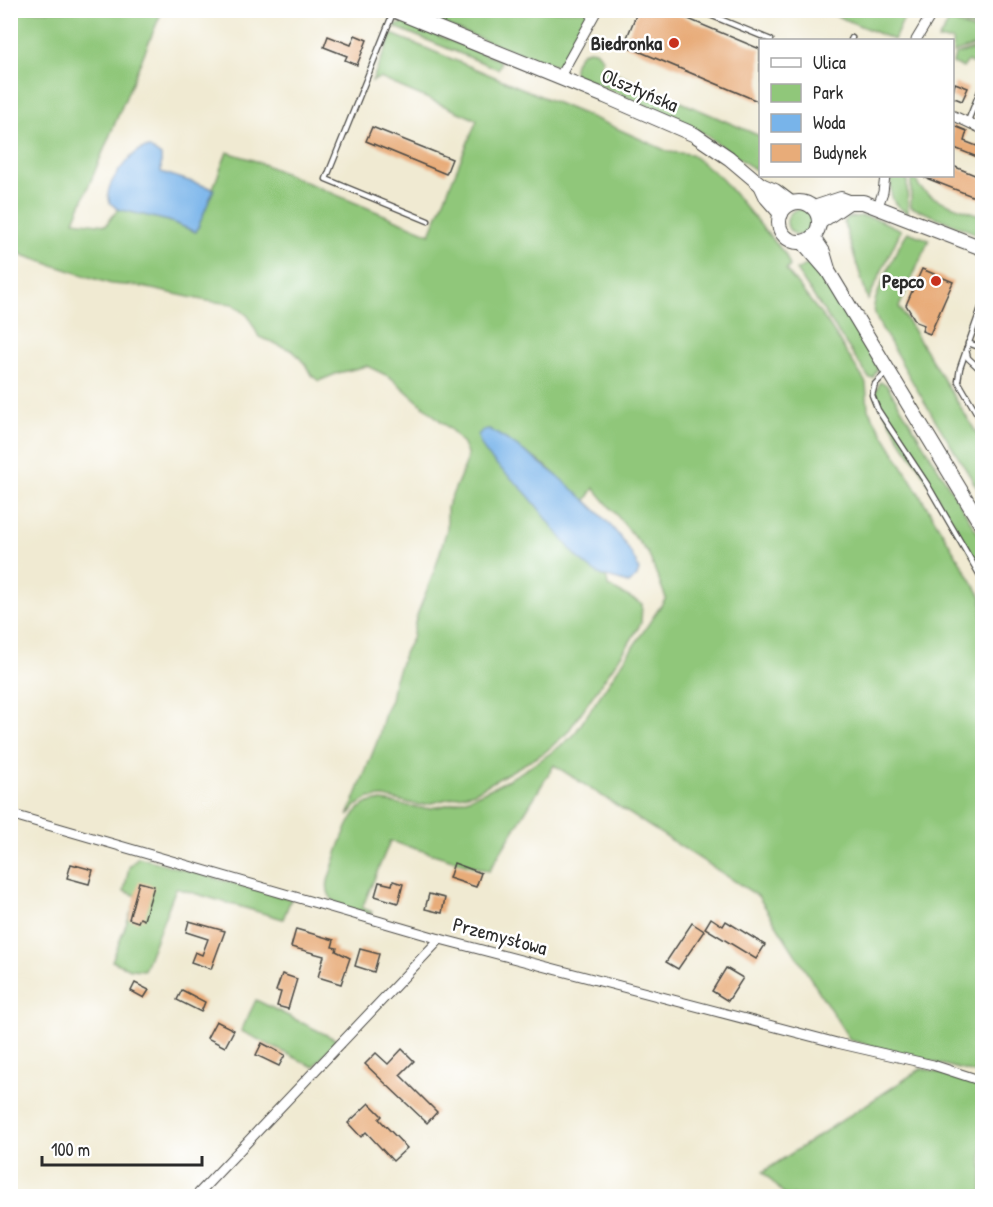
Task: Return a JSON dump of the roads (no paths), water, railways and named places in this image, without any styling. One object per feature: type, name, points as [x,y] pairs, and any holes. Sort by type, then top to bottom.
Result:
[{"type":"main road","name":"Olsztyńska","points":[[394,11],[695,135],[729,158],[761,185],[775,191],[791,203]]},
{"type":"main road","name":"Olsztyńska","points":[[761,185],[767,198],[781,214]]},
{"type":"main road","points":[[814,208],[841,199],[849,202],[863,202],[982,248]]},
{"type":"main road","points":[[803,202],[814,208],[820,222],[819,228],[808,239],[791,241],[782,232],[779,220],[781,214],[791,203],[803,202]]},
{"type":"main road","points":[[820,222],[849,202]]},
{"type":"main road","points":[[808,239],[823,252],[828,271],[982,526]]},
{"type":"street","points":[[559,78],[597,10]]},
{"type":"street","points":[[917,39],[934,10]]},
{"type":"street","points":[[954,115],[982,129]]},
{"type":"street","points":[[878,206],[885,177]]},
{"type":"street","name":"Przemysłowa","points":[[10,814],[440,939],[837,1043],[933,1065],[982,1081]]},
{"type":"street","points":[[196,1197],[440,939]]},
{"type":"lane","points":[[698,10],[769,39]]},
{"type":"lane","points":[[394,11],[326,179],[428,221]]},
{"type":"lane","points":[[968,121],[982,87]]},
{"type":"lane","points":[[982,308],[968,342],[957,381],[982,422]]},
{"type":"lane","points":[[968,342],[982,348]]},
{"type":"lane","points":[[966,350],[968,358],[982,371]]},
{"type":"lane","points":[[888,371],[875,384],[872,395],[878,410],[927,484],[982,579]]},
{"type":"water","points":[[144,148],[150,148],[161,156],[161,172],[214,189],[196,232],[169,221],[118,209],[110,203],[108,193],[117,174],[133,155]]},
{"type":"water","points":[[489,429],[552,472],[596,510],[615,531],[630,551],[639,570],[637,576],[629,584],[596,573],[571,550],[525,492],[483,449],[478,435],[483,430]]},
{"type":"place","name":"Biedronka","points":[[674,43]]},
{"type":"place","name":"Pepco","points":[[936,281]]}]
